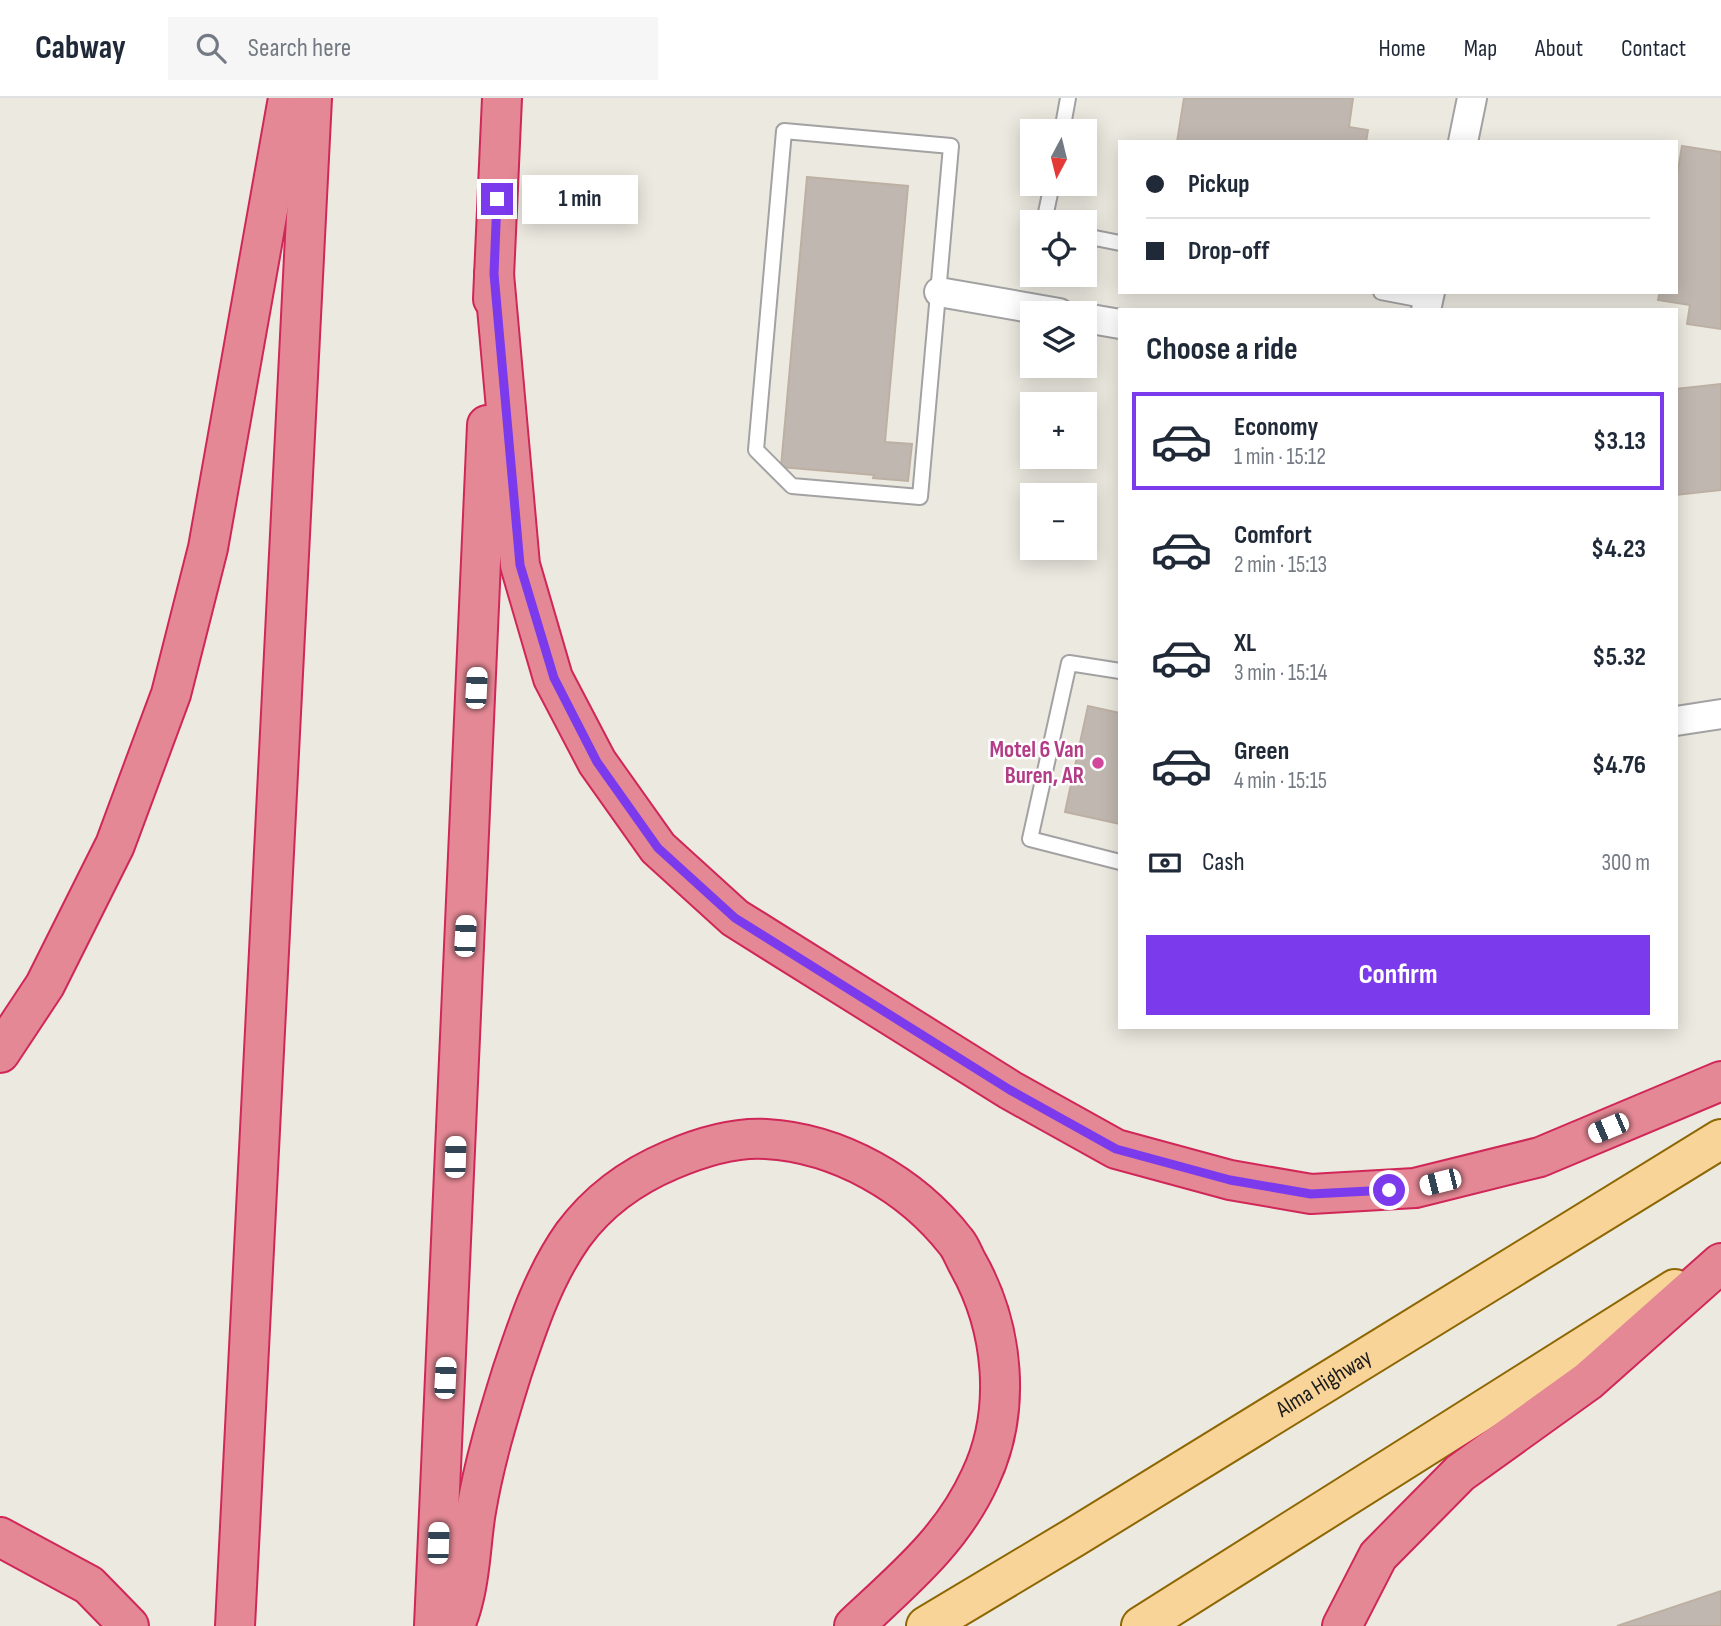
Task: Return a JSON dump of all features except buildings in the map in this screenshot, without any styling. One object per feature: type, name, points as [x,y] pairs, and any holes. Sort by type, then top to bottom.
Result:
[{"type":"highway","points":[[0,1053],[45,985],[116,845],[171,694],[208,548],[288,98]]},
{"type":"highway","points":[[235,1626],[312,98]]},
{"type":"highway","points":[[435,1626],[502,98]]},
{"type":"highway","points":[[494,274],[520,565],[554,678],[597,762],[658,848],[735,918],[1010,1090],[1116,1149],[1243,1182],[1311,1194],[1415,1188],[1540,1157],[1721,1081]]},
{"type":"highway","points":[[455,1626],[464,1599],[476,1509],[497,1419],[530,1318],[555,1265],[575,1234],[601,1204],[652,1168],[726,1143],[763,1139],[801,1144],[848,1158],[893,1183],[929,1212],[957,1243],[976,1278],[990,1316],[999,1360],[999,1401],[994,1445],[974,1490],[956,1522],[918,1566],[854,1626]]},
{"type":"highway","points":[[1342,1626],[1378,1556],[1460,1473],[1588,1381],[1721,1262]]},
{"type":"highway","points":[[0,1537],[89,1585],[129,1626]]},
{"type":"main road","name":"Alma Highway","points":[[926,1626],[1721,1139]]},
{"type":"main road","points":[[1141,1626],[1721,1262]]},
{"type":"street","points":[[1463,140],[1472,98]]},
{"type":"street","points":[[939,292],[1020,306]]},
{"type":"street","points":[[1097,320],[1118,324]]},
{"type":"street","points":[[1678,721],[1721,714]]},
{"type":"lane","points":[[1064,119],[1068,98]]},
{"type":"lane","points":[[784,131],[951,146],[939,292],[920,497],[792,486],[756,450],[784,131]]},
{"type":"lane","points":[[1097,238],[1118,243]]},
{"type":"lane","points":[[1391,294],[1428,301]]},
{"type":"lane","points":[[1118,671],[1069,663],[1030,839],[1118,861]]},
{"type":"place","name":"Motel 6 Van Buren, AR","points":[[1098,763]]},
{"type":"route","points":[[497,199],[494,274],[520,565],[554,678],[597,762],[658,848],[735,918],[1010,1090],[1116,1149],[1230,1180],[1311,1194],[1389,1190]]}]
